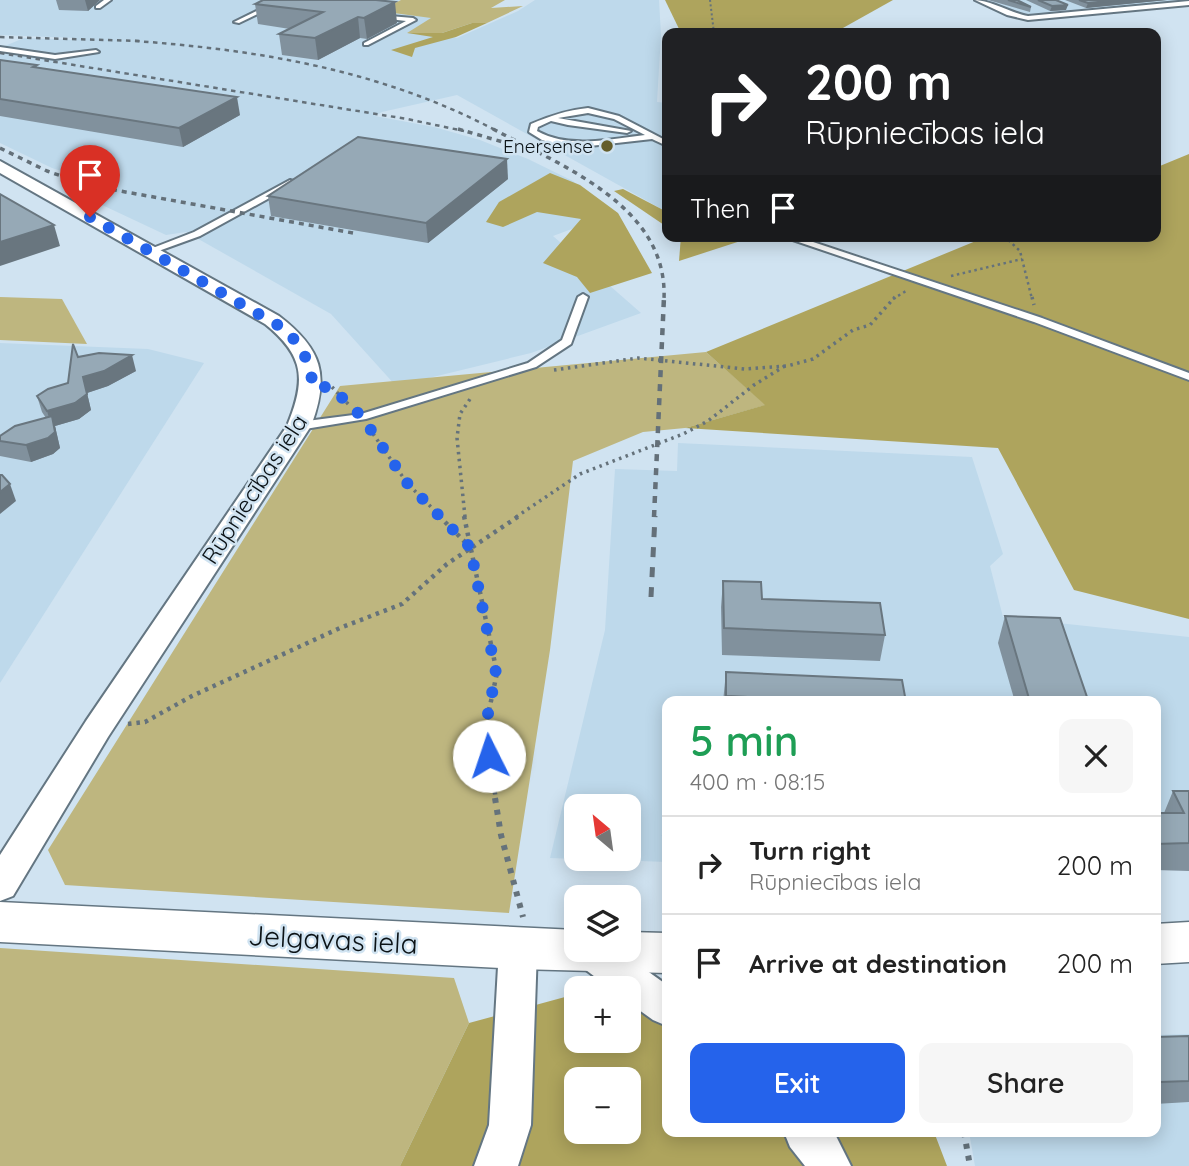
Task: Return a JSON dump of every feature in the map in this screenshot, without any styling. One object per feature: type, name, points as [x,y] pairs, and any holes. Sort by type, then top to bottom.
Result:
[{"type":"street","name":"Rūpniecības iela","points":[[0,166],[283,328],[306,355],[313,387],[299,426],[97,729],[0,886]]},
{"type":"street","name":"Jelgavas iela","points":[[0,922],[564,951]]},
{"type":"street","points":[[1161,944],[1189,942]]},
{"type":"street","points":[[496,1166],[510,1125],[518,949]]},
{"type":"street","name":"Jelgavas iela","points":[[641,953],[662,953]]},
{"type":"street","points":[[605,962],[662,1004]]},
{"type":"street","points":[[809,1137],[829,1166]]},
{"type":"lane","points":[[98,8],[108,0]]},
{"type":"lane","points":[[237,22],[276,4],[271,0]]},
{"type":"lane","points":[[978,0],[1019,16],[1049,17],[1186,3]]},
{"type":"lane","points":[[1136,0],[1150,5]]},
{"type":"lane","points":[[1174,0],[1186,3]]},
{"type":"lane","points":[[1064,4],[1086,13]]},
{"type":"lane","points":[[1104,5],[1116,9]]},
{"type":"lane","points":[[1036,9],[1049,17]]},
{"type":"lane","points":[[366,44],[413,20],[372,15]]},
{"type":"lane","points":[[0,49],[55,57],[96,52]]},
{"type":"lane","points":[[652,136],[559,144],[533,132],[534,126],[561,112],[576,109],[602,111],[652,136],[662,141]]},
{"type":"lane","points":[[550,118],[609,130],[643,132]]},
{"type":"lane","points":[[150,251],[197,234],[295,180]]},
{"type":"lane","points":[[803,242],[1038,320],[1189,377]]},
{"type":"lane","points":[[299,426],[362,417],[532,365],[567,342],[583,298]]},
{"type":"path","points":[[710,0],[713,28]]},
{"type":"path","points":[[1010,242],[1020,251],[1038,320]]},
{"type":"path","points":[[519,369],[526,373],[573,370],[621,359],[638,358],[735,370],[788,364],[817,357],[853,330],[870,325],[884,312],[891,297],[923,282],[1022,259]]},
{"type":"path","points":[[97,729],[145,722],[192,696],[287,655],[340,628],[402,604],[470,547],[580,474],[683,434],[708,421],[754,385],[788,364]]},
{"type":"path","points":[[483,381],[460,414],[457,438],[463,509],[496,673],[485,729],[501,835],[524,920],[518,949]]},
{"type":"path","points":[[313,387],[331,387],[362,417],[407,483],[470,547]]},
{"type":"path","points":[[965,1137],[970,1166]]},
{"type":"shaded area","points":[[0,0],[400,0],[382,9],[442,17],[415,33],[457,38],[518,11],[535,0],[659,0],[661,35],[657,102],[662,102],[662,209],[457,95],[382,112],[375,116],[434,127],[480,140],[573,181],[612,214],[553,236],[641,313],[531,353],[396,386],[331,314],[186,232],[166,235],[83,196],[104,185],[52,168],[0,143],[0,48],[24,38],[77,38],[0,35]]},
{"type":"shaded area","points":[[401,0],[505,0],[491,8],[523,6],[487,23],[472,23],[442,33],[407,33],[431,18],[379,11]]},
{"type":"shaded area","points":[[665,0],[893,0],[843,28],[679,28]]},
{"type":"shaded area","points":[[973,0],[1189,0],[1189,4],[1036,19],[1016,18]]},
{"type":"shaded area","points":[[472,23],[487,23],[456,37],[415,48],[412,57],[391,50],[433,37],[407,33],[442,33]]},
{"type":"shaded area","points":[[1189,154],[1189,619],[1074,590],[998,448],[685,428],[765,405],[706,352],[973,242],[1161,242],[1161,166]]},
{"type":"shaded area","points":[[550,173],[580,185],[618,213],[652,273],[590,293],[577,277],[543,263],[581,219],[537,212],[503,227],[486,222],[499,202]]},
{"type":"shaded area","points":[[623,189],[662,209],[662,224],[614,191]]},
{"type":"shaded area","points":[[681,242],[738,242],[679,261]]},
{"type":"shaded area","points":[[0,297],[62,299],[87,344],[0,340]]},
{"type":"shaded area","points":[[0,343],[148,349],[204,363],[0,683]]},
{"type":"shaded area","points":[[706,352],[766,405],[685,428],[643,432],[573,461],[550,650],[509,913],[65,885],[48,850],[340,386]]},
{"type":"shaded area","points":[[678,443],[972,457],[1003,554],[990,566],[1003,617],[1189,637],[1189,865],[1161,865],[1161,696],[662,696],[662,862],[641,861],[641,794],[565,794],[605,630],[615,469],[677,471]]},
{"type":"shaded area","points":[[564,800],[564,859],[550,858]]},
{"type":"shaded area","points":[[0,948],[454,978],[469,1023],[400,1166],[0,1166]]},
{"type":"shaded area","points":[[641,981],[662,982],[662,1137],[936,1137],[947,1166],[400,1166],[469,1023],[564,997],[564,1053],[641,1053]]},
{"type":"shaded area","points":[[1189,1034],[1189,1166],[975,1166],[970,1137],[1161,1137],[1161,1035]]},
{"type":"building","points":[[263,0],[395,2],[315,38],[279,34],[323,12],[255,4]]},
{"type":"building","points":[[1008,0],[1017,0],[1031,7]]},
{"type":"building","points":[[1038,0],[1056,0],[1068,5],[1052,6]]},
{"type":"building","points":[[1079,0],[1118,0],[1088,3]]},
{"type":"building","points":[[0,60],[237,97],[179,128],[0,99]]},
{"type":"building","points":[[358,137],[507,159],[426,223],[268,196]]},
{"type":"building","points":[[0,194],[54,225],[0,242]]},
{"type":"building","points":[[73,344],[78,357],[99,353],[132,355],[104,371],[83,377],[87,394],[75,403],[47,411],[37,396],[48,389],[68,383]]},
{"type":"building","points":[[52,416],[55,432],[48,438],[26,445],[0,441],[0,436],[15,426]]},
{"type":"building","points":[[0,475],[10,484],[0,492]]},
{"type":"building","points":[[723,581],[761,582],[762,599],[880,603],[885,635],[724,628]]},
{"type":"building","points":[[1005,616],[1060,618],[1087,696],[1028,696]]},
{"type":"building","points":[[726,672],[902,680],[905,696],[726,696]]},
{"type":"building","points":[[1173,791],[1189,791],[1189,843],[1161,844],[1161,813],[1184,813]]},
{"type":"building","points":[[1189,1036],[1189,1081],[1161,1082],[1161,1037]]},
{"type":"railway","points":[[0,37],[143,41]]},
{"type":"railway","points":[[135,41],[229,50],[321,67],[410,93],[495,130]]},
{"type":"railway","points":[[0,53],[407,119],[464,131]]},
{"type":"railway","points":[[458,129],[503,142]]},
{"type":"railway","points":[[495,130],[578,175],[606,193],[630,214],[649,238],[661,267],[664,298]]},
{"type":"railway","points":[[0,148],[47,171],[87,185],[353,233]]},
{"type":"railway","points":[[654,517],[664,298]]},
{"type":"railway","points":[[651,597],[655,516]]},
{"type":"place","name":"Enersense","points":[[607,146]]},
{"type":"route","points":[[90,217],[283,328],[306,355],[313,387],[331,387],[362,417],[407,483],[470,547],[496,673],[485,729],[489,756]]}]
